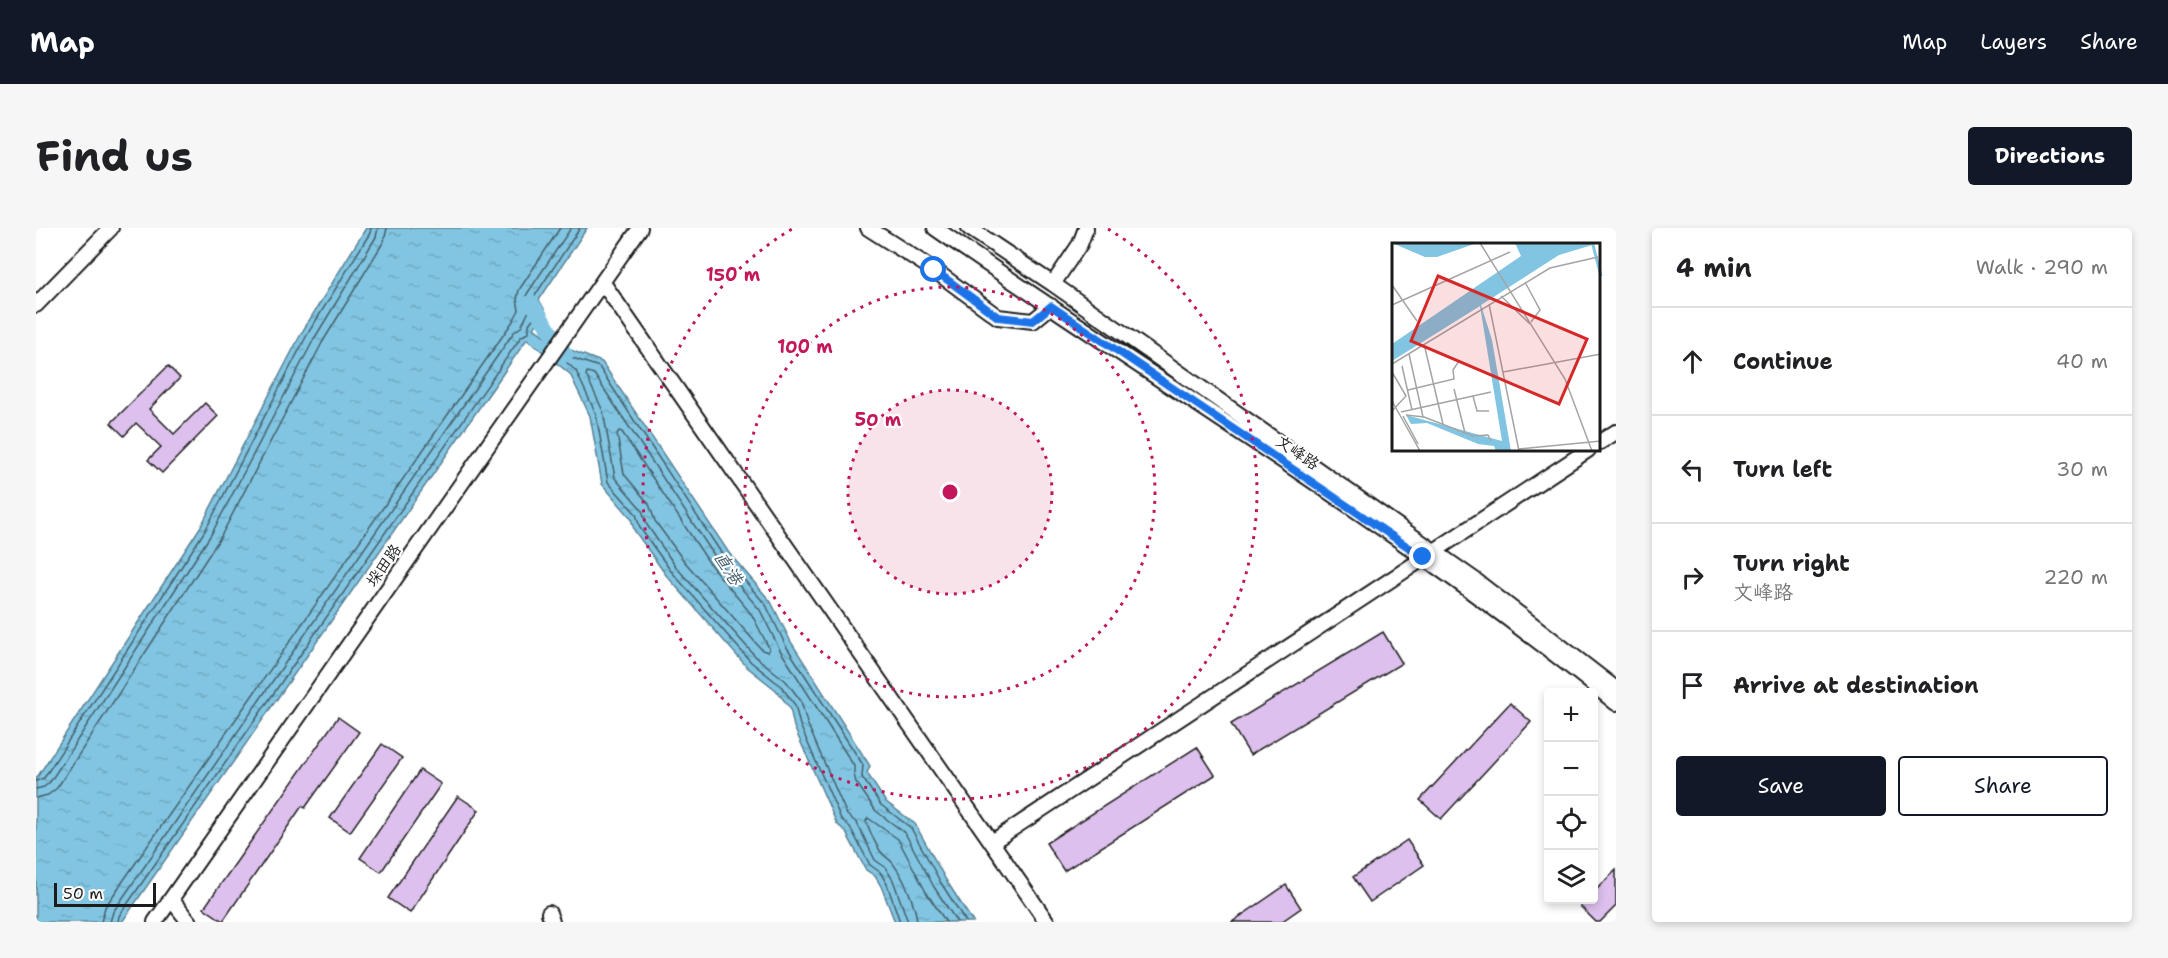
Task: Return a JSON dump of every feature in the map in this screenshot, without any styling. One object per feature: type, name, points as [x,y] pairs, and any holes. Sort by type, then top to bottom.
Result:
[{"type":"street","points":[[36,305],[111,228]]},
{"type":"street","name":"垛田路","points":[[155,922],[640,228]]},
{"type":"street","points":[[868,228],[934,270],[998,317],[1033,321],[1051,306]]},
{"type":"street","name":"文峰路","points":[[935,228],[1428,553],[1475,580],[1616,689]]},
{"type":"street","name":"文峰路","points":[[969,228],[1053,284],[1428,553],[1616,703]]},
{"type":"street","points":[[1053,284],[1080,244],[1086,228]]},
{"type":"street","points":[[603,283],[1047,922]]},
{"type":"street","points":[[1601,441],[1616,432]]},
{"type":"street","points":[[992,842],[1428,553],[1585,452]]},
{"type":"street","points":[[171,899],[189,922]]},
{"type":"water","points":[[366,228],[587,228],[539,300],[546,312],[534,328],[555,344],[602,362],[729,553],[771,602],[791,642],[870,766],[867,773],[885,801],[915,824],[946,880],[973,922],[895,922],[881,886],[875,876],[866,870],[845,831],[837,824],[794,727],[790,708],[776,690],[747,667],[666,575],[634,530],[631,518],[602,484],[590,416],[570,374],[527,339],[122,922],[36,922],[36,779],[201,526],[302,332]]},
{"type":"building","points":[[168,366],[180,378],[149,409],[174,434],[205,403],[218,416],[162,473],[148,460],[161,447],[136,423],[124,436],[111,423]]},
{"type":"building","points":[[1383,632],[1402,663],[1250,755],[1231,724]]},
{"type":"building","points":[[1510,703],[1531,722],[1441,819],[1420,800]]},
{"type":"building","points":[[338,717],[359,732],[305,808],[302,806],[223,921],[204,908]]},
{"type":"building","points":[[382,744],[402,758],[350,832],[330,818]]},
{"type":"building","points":[[1197,747],[1215,775],[1064,871],[1046,843]]},
{"type":"building","points":[[420,770],[441,784],[381,872],[360,858]]},
{"type":"building","points":[[458,796],[479,810],[410,913],[388,898]]},
{"type":"building","points":[[1407,840],[1424,865],[1370,902],[1353,877]]},
{"type":"building","points":[[1616,870],[1616,906],[1600,922],[1596,922],[1580,906],[1598,904],[1598,888]]},
{"type":"building","points":[[1286,885],[1301,908],[1281,922],[1232,922]]},
{"type":"waterway","name":"直港","points":[[531,302],[566,355]]},
{"type":"route","points":[[934,270],[998,317],[1033,321],[1051,306],[1423,557]]}]
